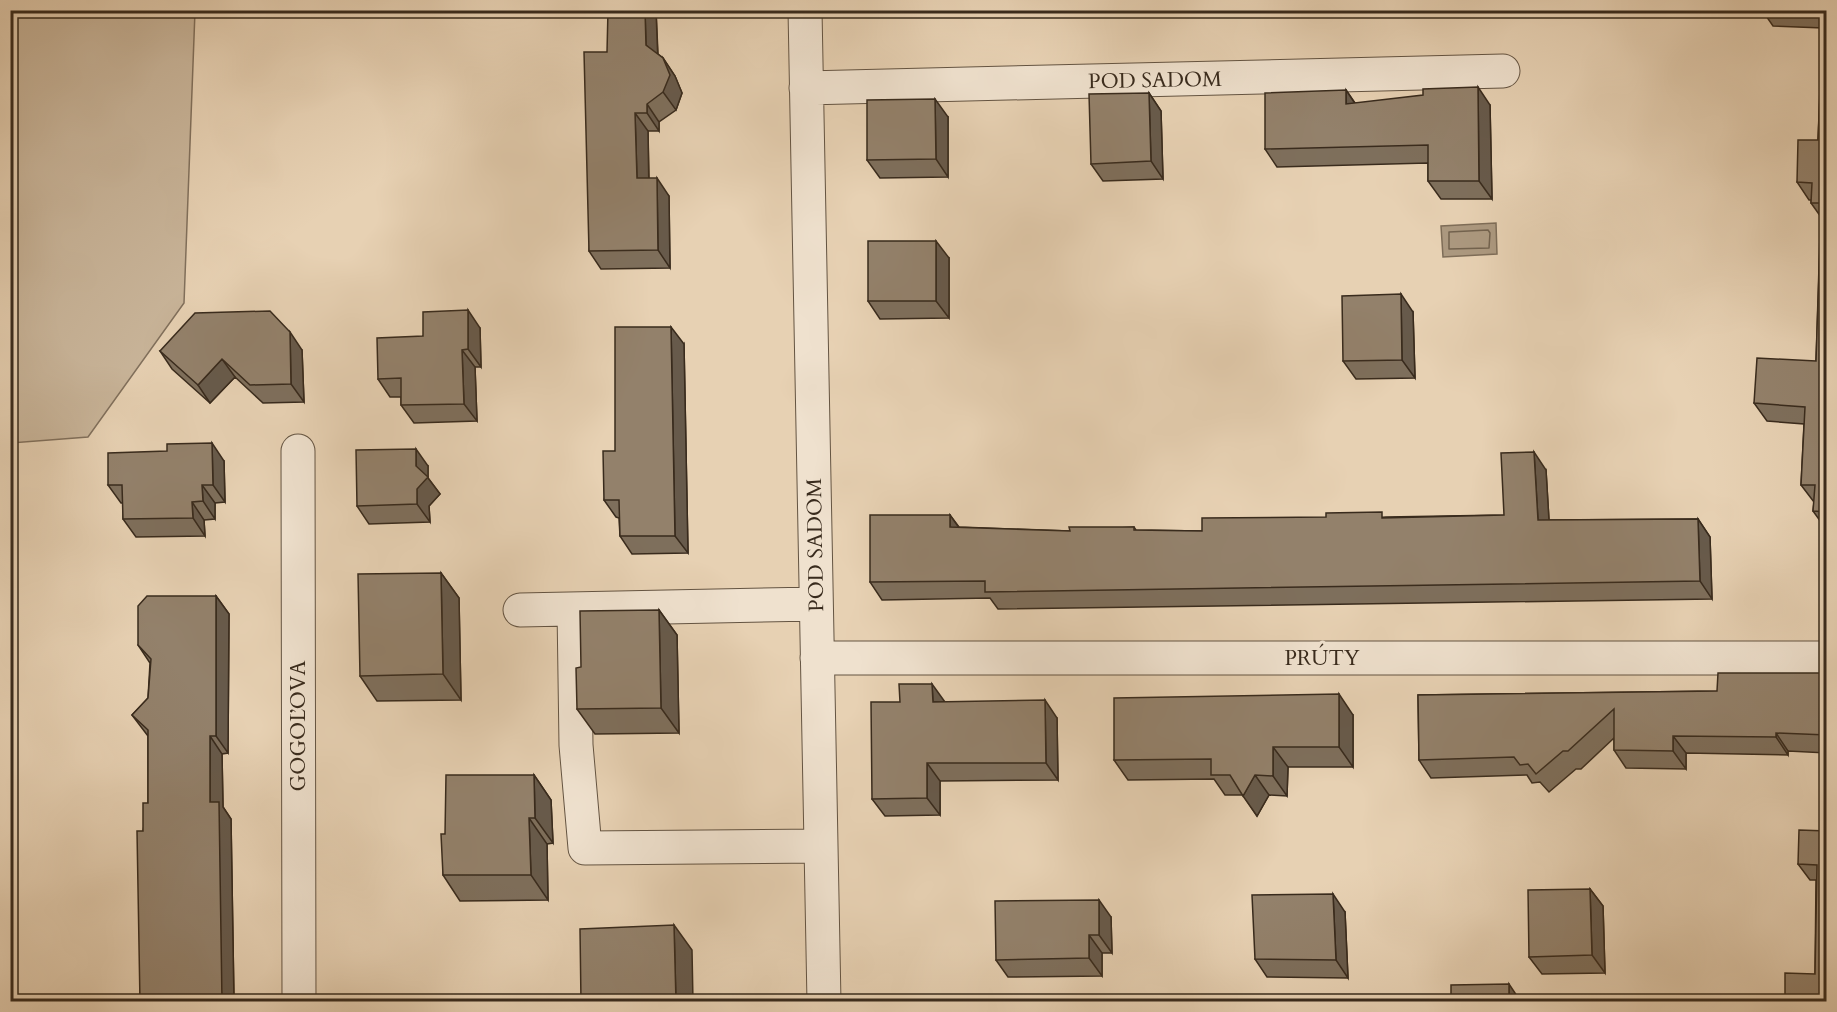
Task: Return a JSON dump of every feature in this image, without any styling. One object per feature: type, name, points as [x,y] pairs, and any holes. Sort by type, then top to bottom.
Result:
[{"type":"street","name":"POD SADOM","points":[[805,10],[824,1002]]},
{"type":"street","name":"POD SADOM","points":[[806,88],[1503,71]]},
{"type":"street","name":"GOGOĽOVA","points":[[298,450],[299,1002]]},
{"type":"street","points":[[520,610],[816,603]]},
{"type":"street","points":[[574,609],[576,745],[585,848],[821,846]]},
{"type":"street","name":"PRÚTY","points":[[817,658],[1827,658]]},
{"type":"shaded area","points":[[11,10],[195,11],[184,303],[88,437],[11,443]]},
{"type":"water","points":[[1496,223],[1497,254],[1443,257],[1441,226]]},
{"type":"building","points":[[608,10],[645,10],[646,45],[663,58],[670,75],[663,92],[647,104],[647,113],[635,113],[637,178],[657,178],[658,250],[589,251],[584,52],[607,52]]},
{"type":"building","points":[[1823,10],[1827,10],[1827,512],[1813,511],[1815,485],[1801,485],[1805,407],[1754,403],[1757,358],[1816,361],[1821,203],[1811,203],[1812,183],[1797,182],[1798,140],[1818,140]]},
{"type":"building","points":[[1478,87],[1479,181],[1428,181],[1428,145],[1265,149],[1265,93],[1346,90],[1346,104],[1423,95],[1423,89]]},
{"type":"building","points":[[1149,93],[1151,161],[1091,164],[1089,94]]},
{"type":"building","points":[[935,99],[936,159],[867,160],[867,100]]},
{"type":"building","points":[[868,241],[936,241],[936,301],[868,301]]},
{"type":"building","points":[[1401,294],[1402,360],[1343,361],[1342,296]]},
{"type":"building","points":[[468,310],[468,349],[462,350],[464,404],[401,405],[401,378],[378,379],[377,338],[423,336],[423,312]]},
{"type":"building","points":[[270,311],[290,332],[291,384],[250,385],[222,359],[198,385],[160,351],[195,313]]},
{"type":"building","points":[[615,327],[671,327],[675,536],[620,536],[619,500],[604,500],[603,451],[615,451]]},
{"type":"building","points":[[212,443],[213,485],[202,485],[203,501],[192,502],[193,518],[123,519],[122,485],[108,485],[108,453],[167,451],[167,444]]},
{"type":"building","points":[[416,449],[416,466],[428,477],[417,489],[417,504],[357,506],[356,450]]},
{"type":"building","points":[[1534,452],[1538,520],[1698,519],[1700,581],[985,592],[985,581],[870,582],[870,515],[950,515],[950,527],[1070,531],[1069,527],[1134,527],[1134,530],[1202,531],[1202,518],[1326,517],[1326,513],[1382,512],[1382,518],[1504,515],[1501,453]]},
{"type":"building","points":[[441,573],[443,674],[360,676],[358,574]]},
{"type":"building","points":[[147,596],[216,596],[216,736],[210,736],[210,802],[219,802],[222,1002],[140,1002],[137,831],[143,831],[143,803],[148,803],[148,730],[132,715],[148,698],[151,659],[138,645],[138,606]]},
{"type":"building","points":[[659,610],[661,708],[577,709],[576,668],[581,667],[580,611]]},
{"type":"building","points":[[1718,673],[1827,673],[1827,735],[1776,733],[1776,737],[1673,736],[1673,751],[1614,750],[1614,709],[1568,751],[1563,751],[1536,774],[1528,764],[1520,765],[1514,757],[1419,760],[1418,695],[1717,691]]},
{"type":"building","points":[[899,684],[932,684],[933,702],[1045,700],[1046,763],[927,763],[927,798],[872,799],[871,702],[900,702]]},
{"type":"building","points":[[1339,694],[1339,747],[1273,747],[1273,776],[1255,775],[1243,796],[1230,775],[1211,775],[1211,759],[1114,760],[1114,698]]},
{"type":"building","points":[[446,775],[534,775],[535,818],[529,818],[531,875],[443,875],[441,834],[445,834]]},
{"type":"building","points":[[1799,830],[1827,831],[1827,1002],[1785,1002],[1785,973],[1815,974],[1817,865],[1798,864]]},
{"type":"building","points":[[1590,889],[1592,955],[1529,957],[1528,890]]},
{"type":"building","points":[[1333,894],[1336,960],[1255,959],[1252,895]]},
{"type":"building","points":[[1099,900],[1099,935],[1089,935],[1089,958],[996,960],[995,901]]},
{"type":"building","points":[[674,925],[676,1002],[581,1002],[580,929]]},
{"type":"building","points":[[1509,984],[1509,1002],[1451,1002],[1451,985]]}]
